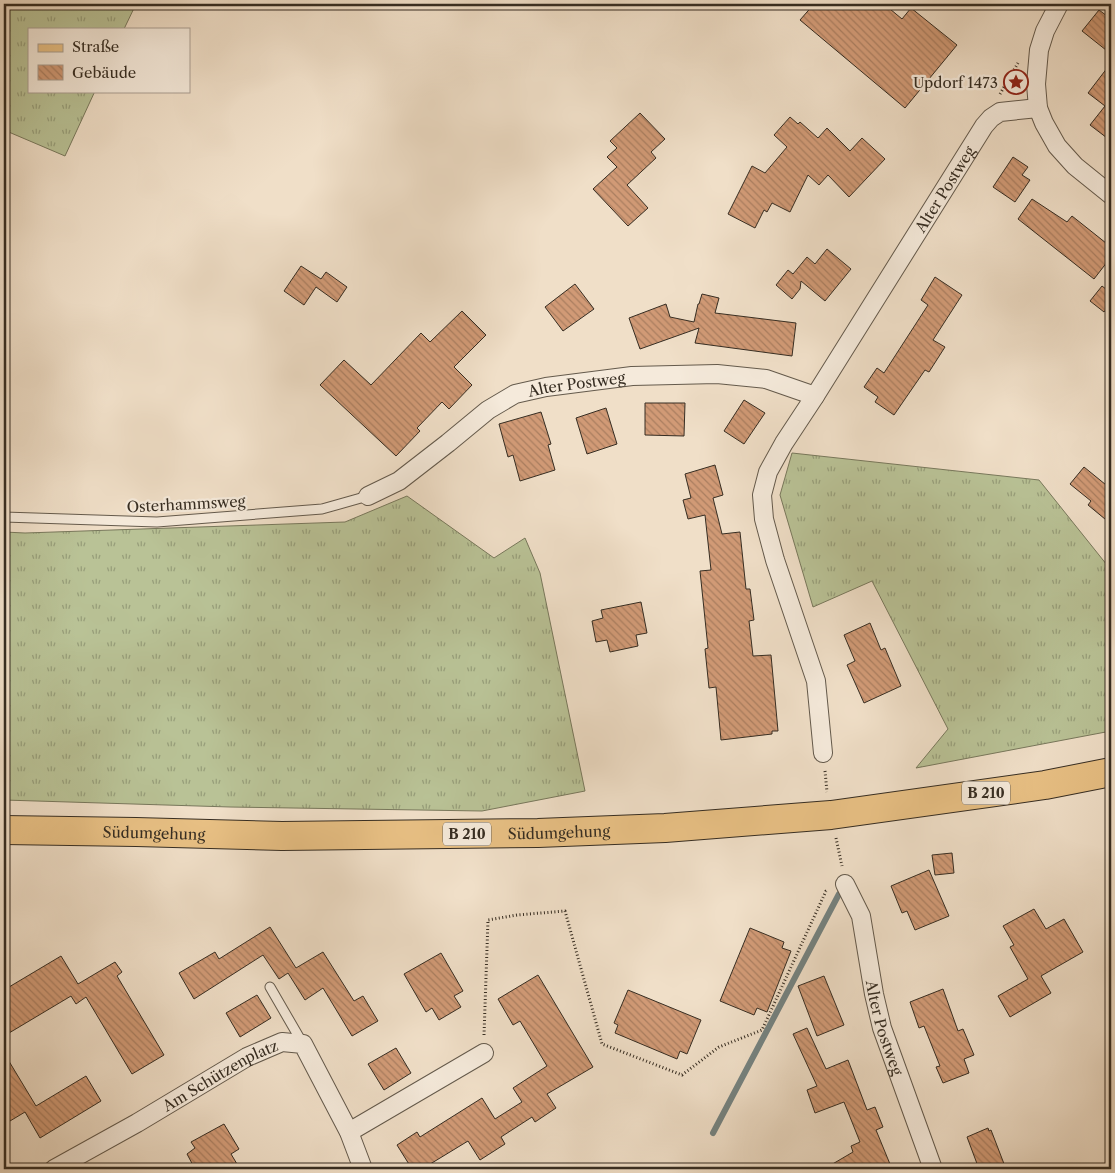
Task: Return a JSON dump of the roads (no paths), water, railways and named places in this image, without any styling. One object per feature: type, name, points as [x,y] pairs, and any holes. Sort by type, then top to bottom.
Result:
[{"type":"main road","name":"Südumgehung","points":[[4,830],[282,836],[538,833],[665,828],[831,815],[1045,785],[1111,772]]},
{"type":"street","points":[[1053,6],[1039,50],[1036,84],[1038,108],[1057,146],[1074,166],[1111,195]]},
{"type":"street","name":"Alter Postweg","points":[[824,753],[816,681],[775,560],[764,519],[762,495],[768,472],[784,443],[984,126],[1000,112],[1038,108]]},
{"type":"street","name":"Alter Postweg","points":[[368,496],[399,481],[488,410],[515,394],[546,387],[632,376],[717,374],[766,379],[814,396]]},
{"type":"street","name":"Alter Postweg","points":[[845,884],[861,916],[874,994],[882,1028],[933,1169]]},
{"type":"street","name":"Am Schützenplatz","points":[[54,1169],[137,1123],[247,1057],[282,1042],[303,1044],[349,1132],[363,1169]]},
{"type":"street","points":[[349,1132],[484,1053]]},
{"type":"lane","name":"Osterhammsweg","points":[[4,516],[157,522],[322,509],[368,496]]},
{"type":"lane","points":[[270,986],[303,1044]]},
{"type":"waterway","points":[[713,1133],[839,894]]},
{"type":"place","name":"Updorf 1473","points":[[1016,82]]}]
